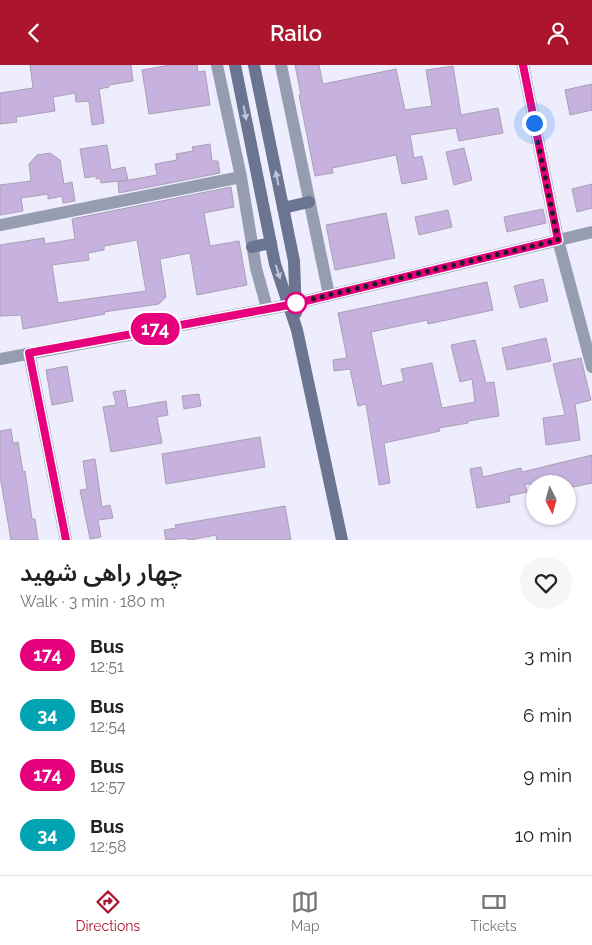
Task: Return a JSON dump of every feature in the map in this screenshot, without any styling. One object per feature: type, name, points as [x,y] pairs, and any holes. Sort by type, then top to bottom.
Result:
[{"type":"main road","points":[[236,65],[275,264],[292,304],[342,540]]},
{"type":"main road","points":[[254,65],[294,261],[292,304]]},
{"type":"main road","points":[[283,208],[309,202]]},
{"type":"main road","points":[[252,247],[271,243]]},
{"type":"street","points":[[217,65],[241,177],[252,247],[266,308]]},
{"type":"street","points":[[281,65],[329,295]]},
{"type":"street","points":[[523,65],[558,240],[592,367]]},
{"type":"street","points":[[0,225],[241,177]]},
{"type":"street","points":[[0,359],[292,304],[592,232]]},
{"type":"street","points":[[29,353],[66,540]]},
{"type":"building","points":[[30,65],[131,65],[133,81],[109,85],[109,87],[99,89],[104,123],[92,125],[89,101],[76,102],[75,93],[53,97],[55,111],[16,117],[17,122],[0,124],[0,93],[33,88]]},
{"type":"building","points":[[170,65],[197,65],[198,72],[205,71],[210,105],[149,114],[142,70]]},
{"type":"building","points":[[295,65],[319,65],[323,84],[396,69],[405,110],[432,106],[426,70],[453,66],[461,115],[498,108],[503,133],[459,141],[456,128],[410,135],[414,158],[422,156],[427,179],[402,184],[396,155],[332,168],[333,173],[315,176]]},
{"type":"building","points":[[592,84],[592,110],[570,115],[565,90]]},
{"type":"building","points":[[210,144],[212,161],[218,161],[220,173],[119,193],[118,182],[157,175],[155,164],[177,160],[176,154],[193,151],[192,147]]},
{"type":"building","points":[[107,145],[111,170],[125,167],[128,180],[101,183],[100,178],[96,179],[96,176],[85,178],[80,149]]},
{"type":"building","points":[[464,148],[472,180],[454,185],[446,152]]},
{"type":"building","points":[[50,153],[60,160],[64,184],[72,182],[75,201],[63,203],[62,196],[48,199],[48,194],[21,198],[23,211],[0,215],[0,185],[31,181],[29,164],[37,155]]},
{"type":"building","points":[[592,184],[592,208],[577,212],[572,189]]},
{"type":"building","points":[[231,187],[234,207],[204,213],[210,246],[239,241],[247,285],[197,295],[190,253],[160,259],[166,297],[159,304],[104,312],[105,314],[23,329],[21,315],[0,316],[0,245],[44,238],[45,244],[75,239],[72,219]],"holes":[[[137,240],[146,291],[58,303],[52,265],[89,260],[88,253],[104,250],[104,246]]]},
{"type":"building","points":[[543,209],[546,223],[507,232],[504,217]]},
{"type":"building","points":[[448,210],[452,227],[419,235],[415,217]]},
{"type":"building","points":[[386,213],[395,258],[335,270],[326,225]]},
{"type":"building","points":[[543,279],[548,301],[520,308],[514,286]]},
{"type":"building","points":[[487,282],[493,310],[428,324],[427,320],[371,332],[382,386],[404,381],[401,369],[432,363],[442,408],[475,402],[472,379],[460,382],[451,345],[475,340],[486,383],[494,382],[499,416],[468,421],[468,423],[439,428],[440,431],[384,443],[390,483],[379,485],[366,404],[358,406],[350,369],[334,371],[333,360],[347,358],[338,313]]},
{"type":"building","points":[[546,338],[551,361],[507,370],[502,348]]},
{"type":"building","points":[[581,358],[591,400],[575,404],[580,440],[546,445],[543,418],[565,415],[553,364]]},
{"type":"building","points":[[67,366],[73,401],[52,405],[46,370]]},
{"type":"building","points":[[125,390],[128,408],[166,401],[168,415],[157,417],[162,443],[111,452],[103,407],[116,405],[113,392]]},
{"type":"building","points":[[199,394],[201,406],[184,409],[182,396]]},
{"type":"building","points":[[11,429],[13,443],[18,442],[23,472],[25,471],[32,519],[35,519],[38,540],[11,540],[0,476],[0,431]]},
{"type":"building","points":[[260,437],[265,467],[166,484],[162,454]]},
{"type":"building","points":[[592,455],[592,483],[576,486],[576,475],[526,475],[526,492],[509,496],[510,502],[477,508],[470,469],[481,467],[483,477],[521,468],[522,472]]},
{"type":"building","points":[[95,459],[102,507],[110,505],[113,518],[98,520],[101,537],[90,539],[80,490],[87,489],[83,461]]},
{"type":"building","points":[[285,506],[291,540],[217,540],[216,535],[190,540],[187,540],[187,538],[166,540],[164,530],[176,528],[175,525]]},
{"type":"bus line","name":"174","points":[[66,540],[29,353],[289,305],[558,240],[523,65]]},
{"type":"route","points":[[296,303],[558,240],[534,123]]}]
